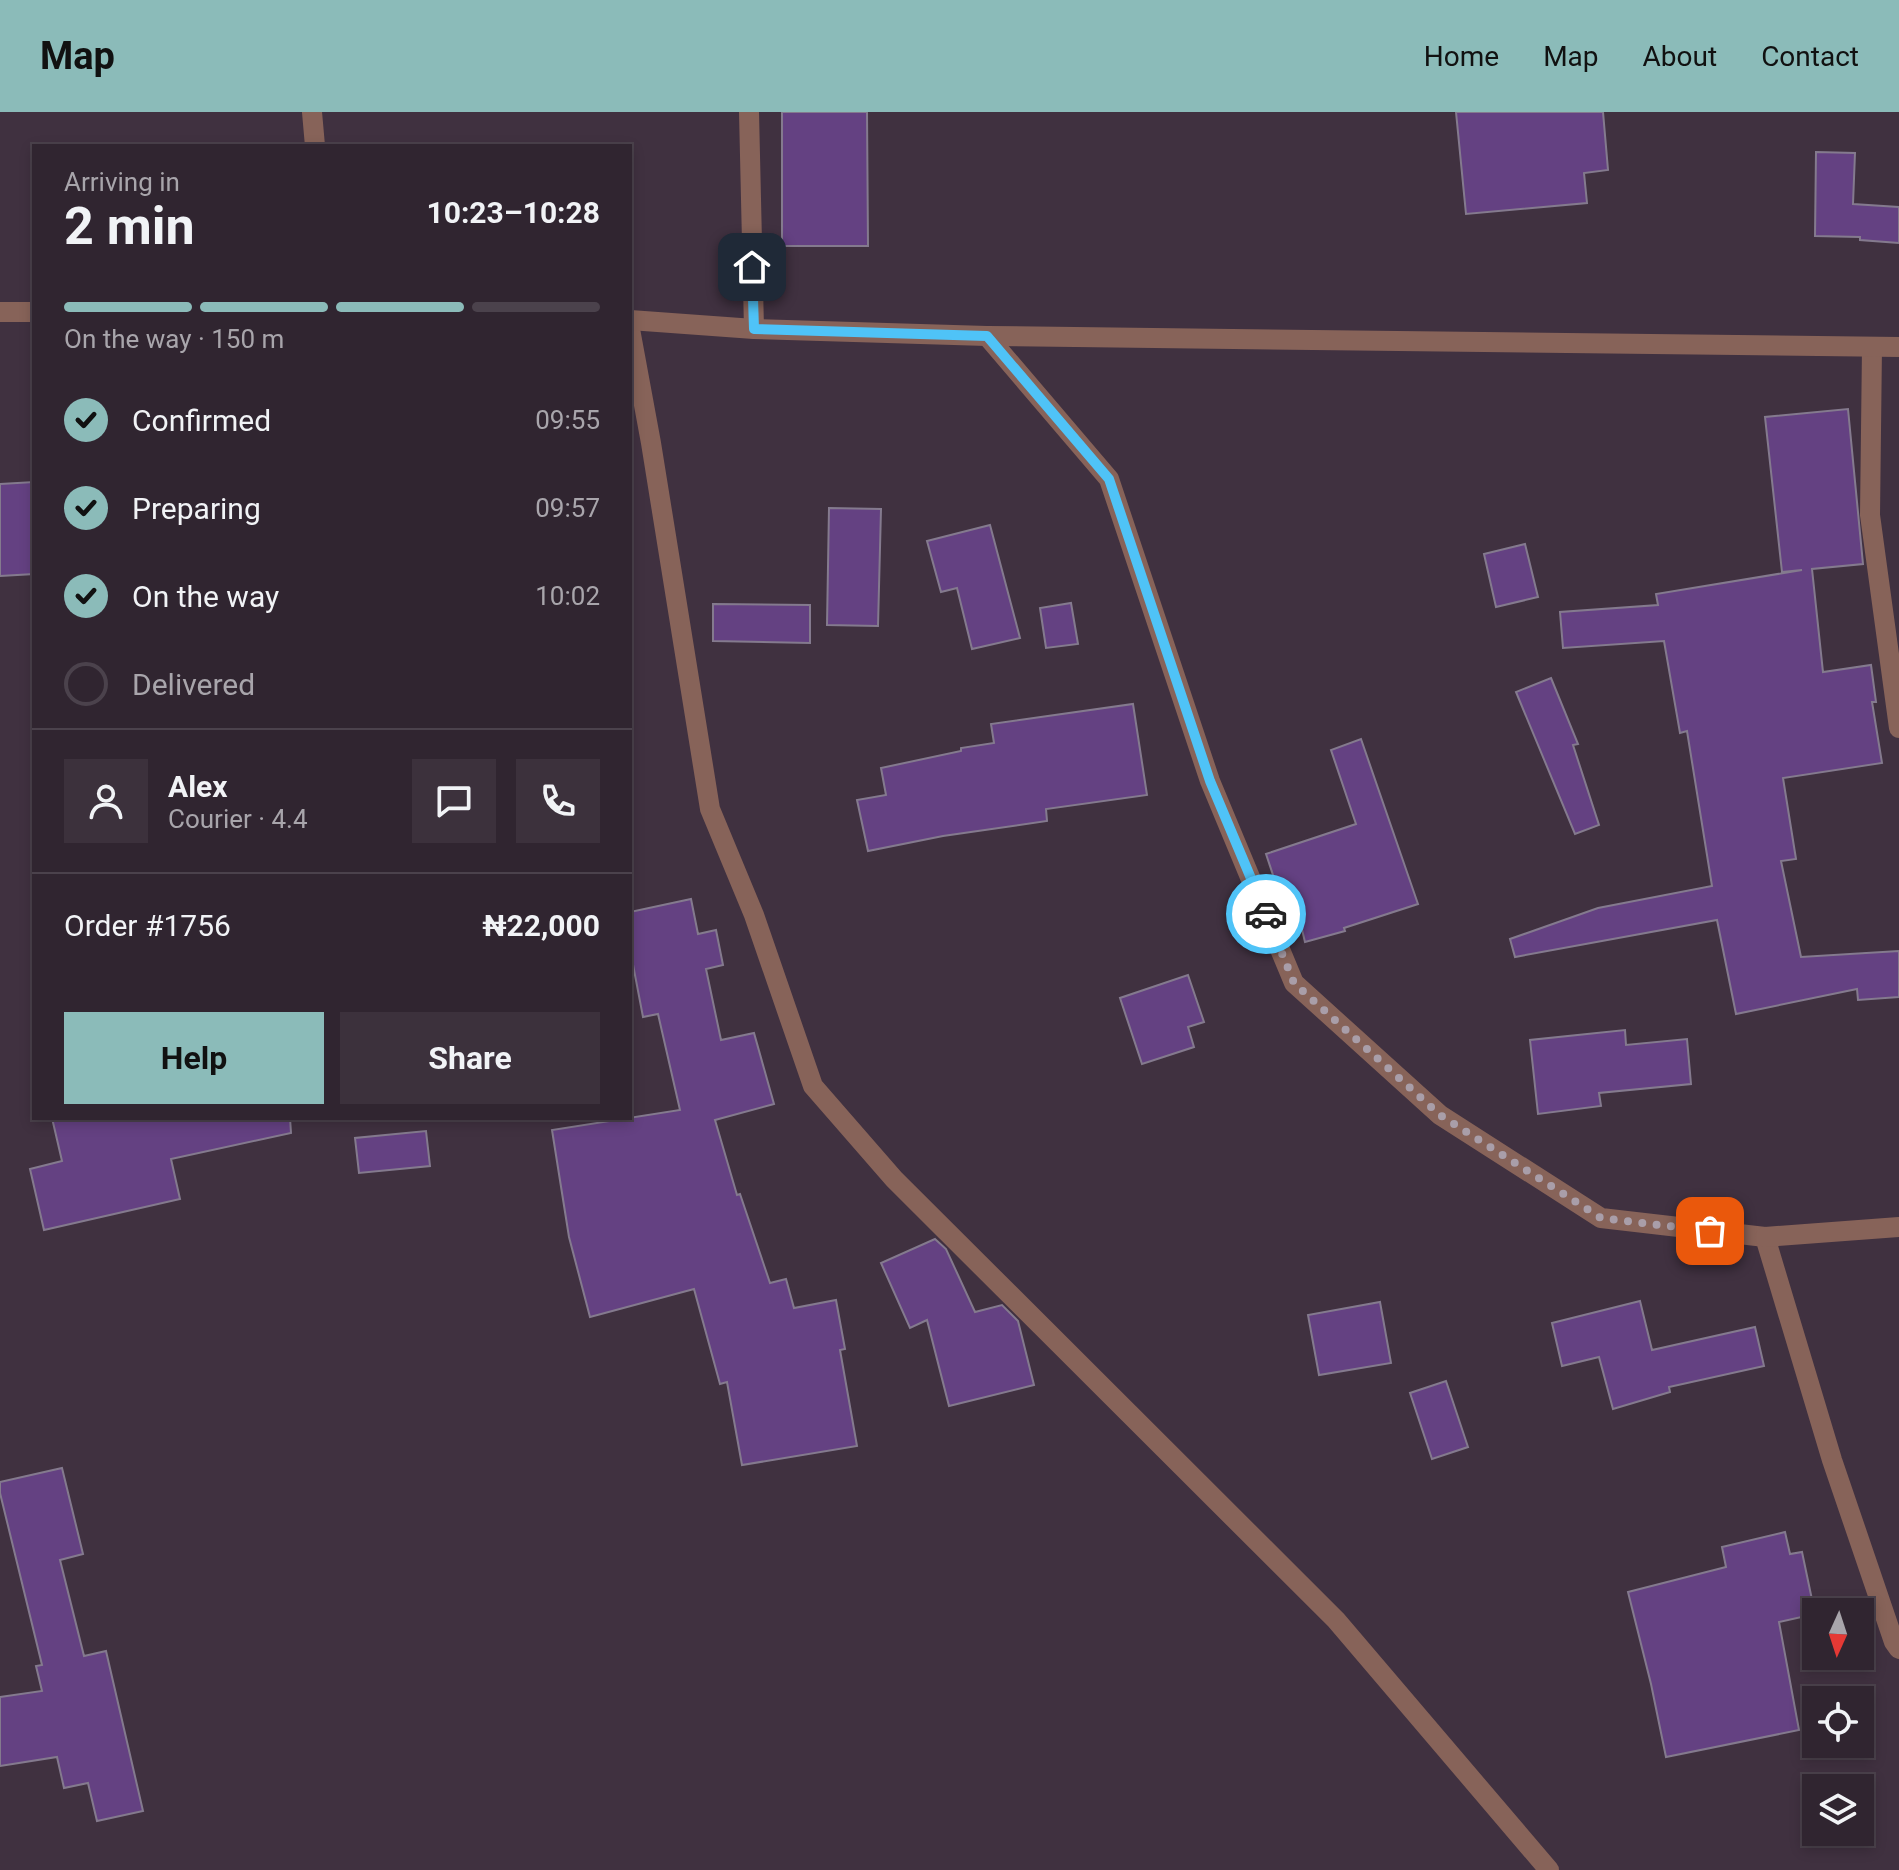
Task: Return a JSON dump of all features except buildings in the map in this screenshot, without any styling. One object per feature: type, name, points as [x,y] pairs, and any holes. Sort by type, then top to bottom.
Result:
[{"type":"street","points":[[312,112],[315,144]]},
{"type":"street","points":[[749,112],[754,329]]},
{"type":"street","points":[[0,312],[32,312]]},
{"type":"street","points":[[632,320],[754,329],[987,336],[1899,347]]},
{"type":"street","points":[[987,336],[1109,479],[1210,781],[1294,983],[1440,1115],[1601,1218],[1765,1237],[1899,1227]]},
{"type":"street","points":[[632,340],[710,809],[754,915],[813,1086],[894,1179],[1336,1620],[1549,1870]]},
{"type":"street","points":[[1872,347],[1870,515],[1899,728]]},
{"type":"street","points":[[1765,1237],[1832,1460],[1897,1643]]},
{"type":"way so far","points":[[1266,914],[1294,983],[1440,1115],[1601,1218],[1710,1231]]},
{"type":"route","points":[[752,267],[754,329],[987,336],[1109,479],[1210,781],[1266,914]]}]
